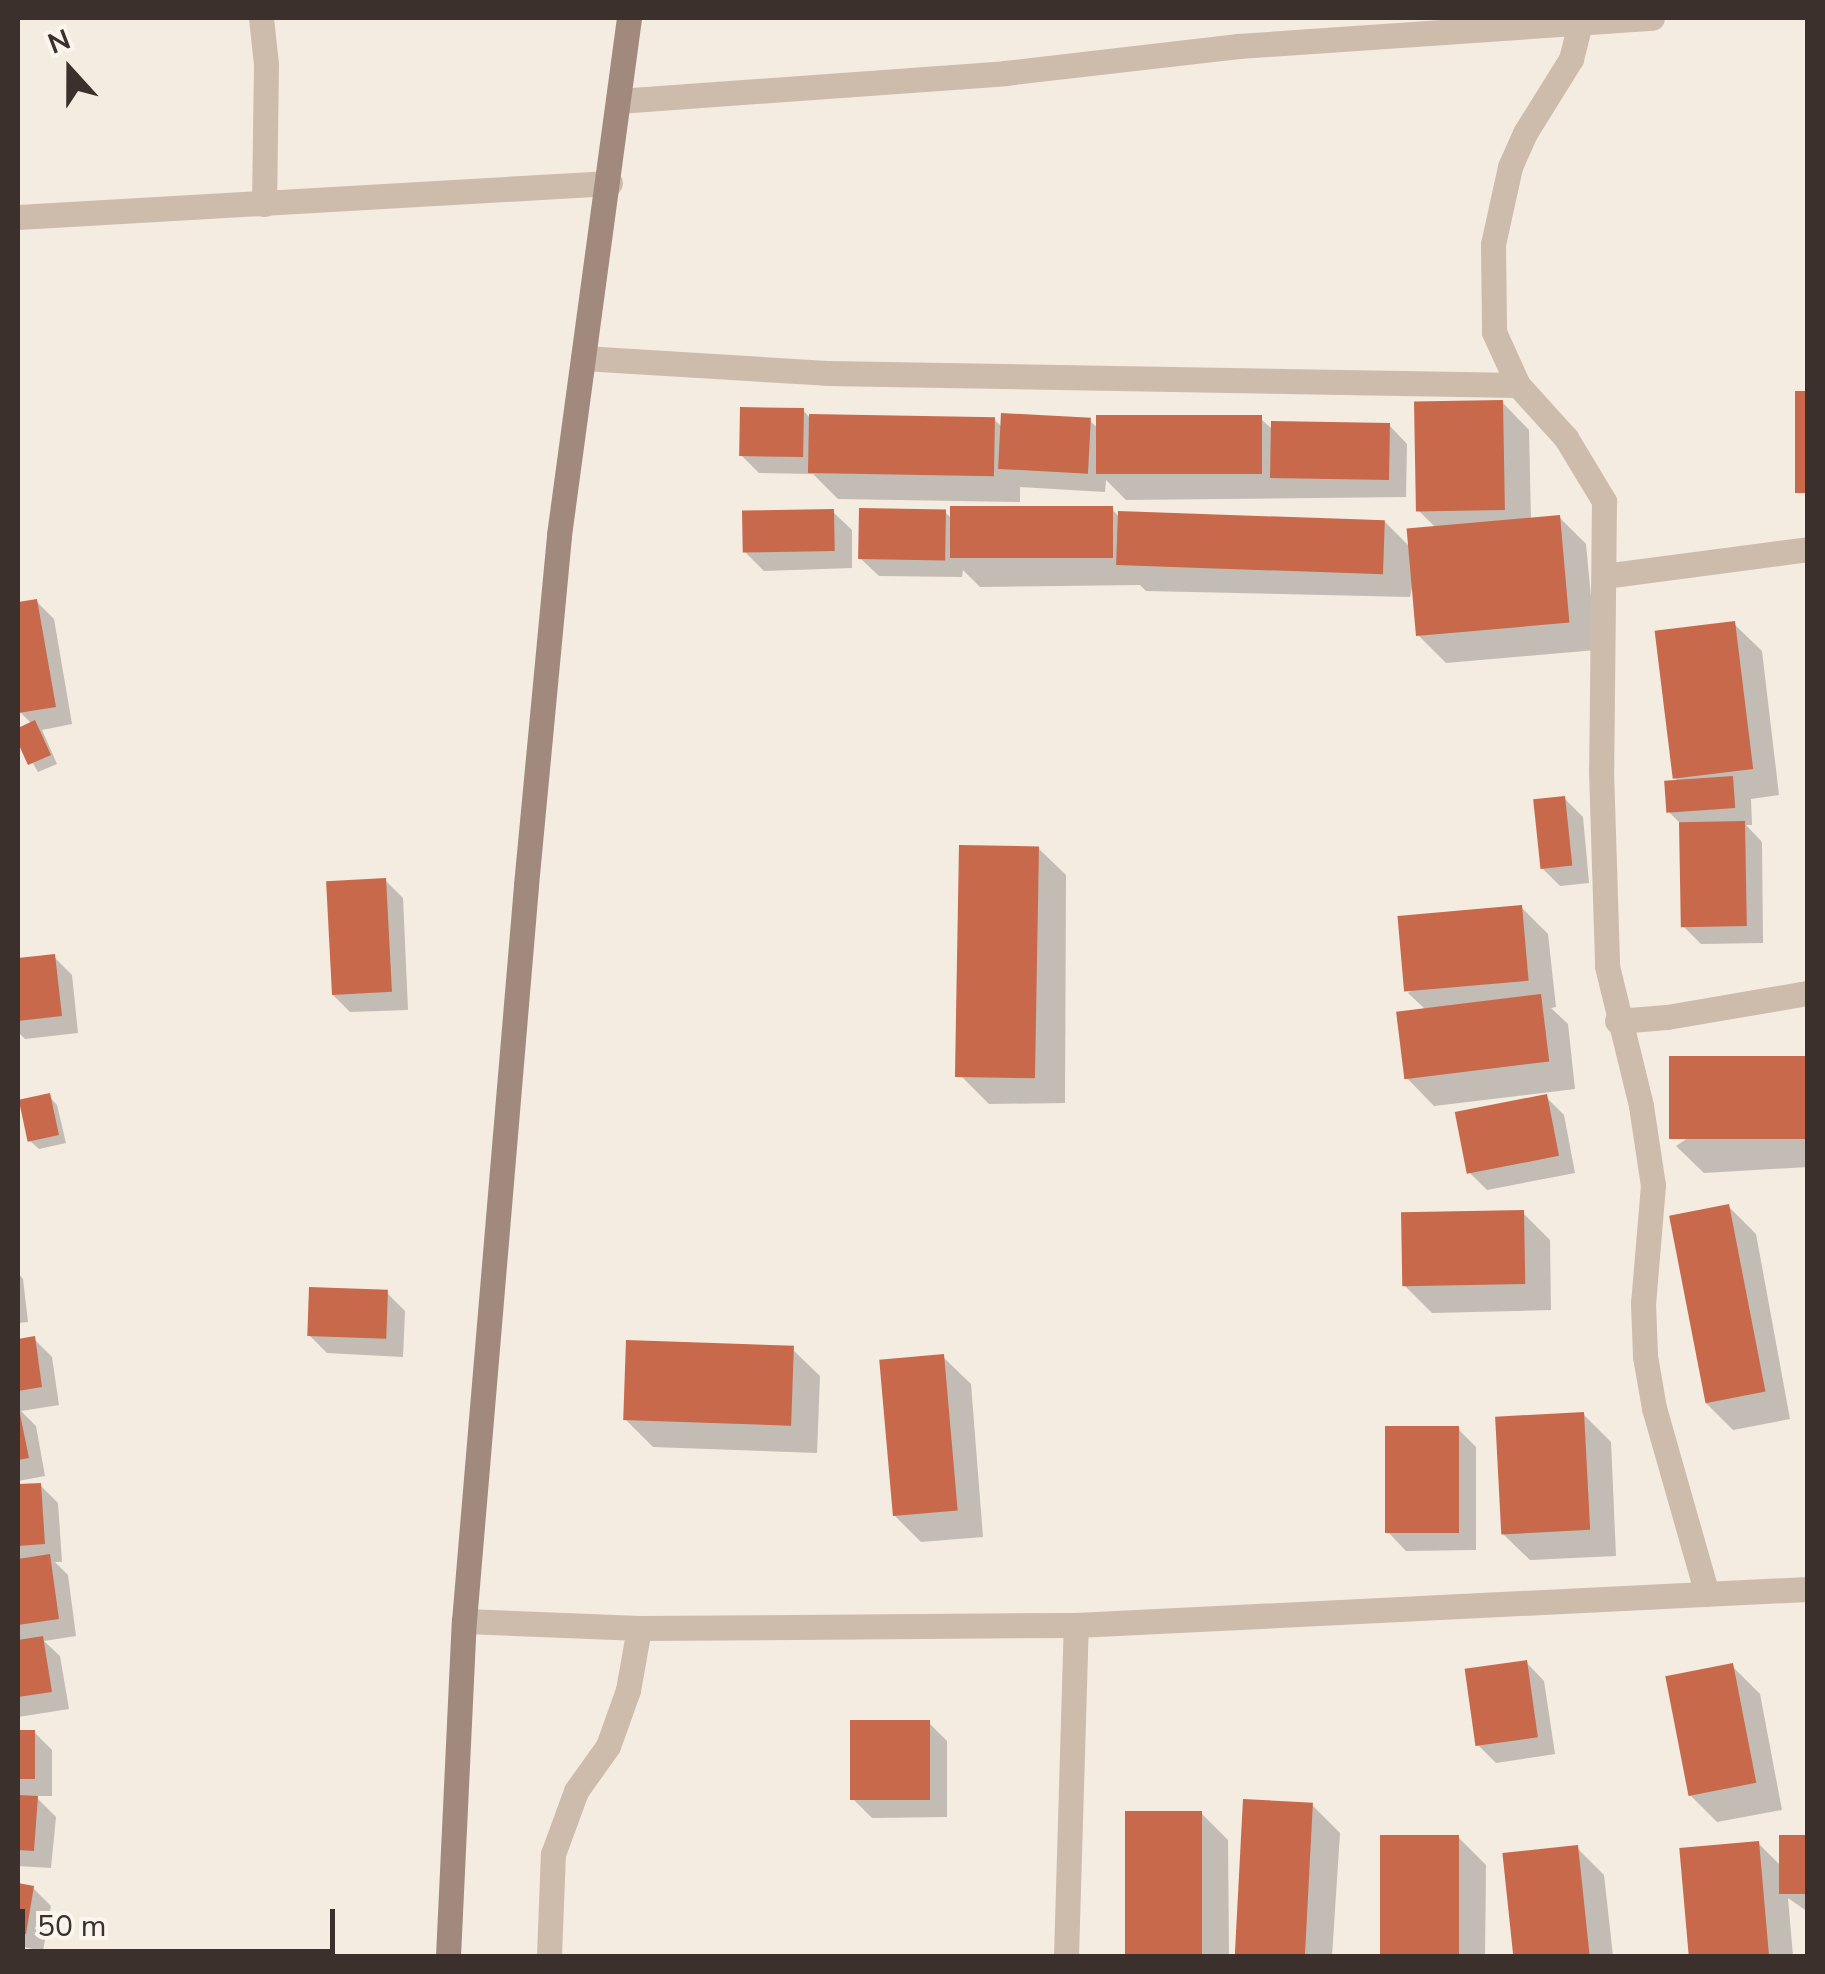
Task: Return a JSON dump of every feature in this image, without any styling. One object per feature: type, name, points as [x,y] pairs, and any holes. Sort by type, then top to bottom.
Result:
[{"type":"street","points":[[261,18],[266,64],[264,204]]},
{"type":"street","points":[[448,1956],[464,1622],[526,885],[559,535],[630,18]]},
{"type":"street","points":[[618,101],[1004,72],[1238,46],[1652,18]]},
{"type":"street","points":[[1580,23],[1571,59],[1525,133],[1510,167],[1493,244],[1494,332],[1518,385],[1566,438],[1598,488],[1606,524],[1601,770],[1607,966],[1617,1021],[1641,1106],[1653,1186],[1643,1302],[1645,1356],[1654,1408],[1707,1594]]},
{"type":"street","points":[[18,217],[610,183]]},
{"type":"street","points":[[583,358],[827,373],[1518,385]]},
{"type":"street","points":[[1604,576],[1808,550]]},
{"type":"street","points":[[1617,1021],[1667,1017],[1808,992]]},
{"type":"street","points":[[464,1622],[639,1628],[1076,1625],[1808,1589]]},
{"type":"street","points":[[1066,1956],[1076,1625]]},
{"type":"street","points":[[549,1956],[553,1854],[576,1791],[608,1746],[628,1690],[639,1628]]},
{"type":"building","points":[[1795,391],[1808,391],[1808,493],[1795,493]]},
{"type":"building","points":[[1503,400],[1505,510],[1416,512],[1414,402]]},
{"type":"building","points":[[740,407],[804,408],[803,457],[739,456]]},
{"type":"building","points":[[1001,413],[1091,418],[1088,474],[998,469]]},
{"type":"building","points":[[809,414],[995,417],[994,476],[808,473]]},
{"type":"building","points":[[1096,415],[1262,415],[1262,474],[1096,474]]},
{"type":"building","points":[[1271,421],[1390,423],[1389,480],[1270,478]]},
{"type":"building","points":[[950,506],[1113,506],[1113,558],[950,558]]},
{"type":"building","points":[[859,508],[946,510],[945,561],[858,559]]},
{"type":"building","points":[[834,509],[835,551],[743,553],[742,511]]},
{"type":"building","points":[[1118,511],[1385,520],[1383,574],[1116,565]]},
{"type":"building","points":[[1560,515],[1569,623],[1416,636],[1407,528]]},
{"type":"building","points":[[37,599],[56,707],[18,713],[18,602]]},
{"type":"building","points":[[1735,621],[1753,769],[1673,779],[1655,631]]},
{"type":"building","points":[[35,720],[51,755],[28,765],[18,743],[18,728]]},
{"type":"building","points":[[1733,776],[1735,808],[1666,813],[1664,781]]},
{"type":"building","points":[[1565,796],[1572,866],[1540,869],[1533,799]]},
{"type":"building","points":[[1745,821],[1747,926],[1681,927],[1679,822]]},
{"type":"building","points":[[959,845],[1039,846],[1035,1078],[955,1077]]},
{"type":"building","points":[[386,878],[392,992],[332,995],[326,881]]},
{"type":"building","points":[[1522,905],[1529,981],[1404,992],[1397,916]]},
{"type":"building","points":[[55,954],[62,1016],[18,1021],[18,958]]},
{"type":"building","points":[[1541,994],[1549,1061],[1404,1079],[1396,1012]]},
{"type":"building","points":[[1669,1056],[1808,1056],[1808,1139],[1669,1139]]},
{"type":"building","points":[[50,1093],[59,1135],[28,1142],[19,1100]]},
{"type":"building","points":[[1547,1094],[1559,1156],[1467,1174],[1455,1112]]},
{"type":"building","points":[[1729,1204],[1765,1391],[1706,1403],[1669,1216]]},
{"type":"building","points":[[1524,1210],[1525,1284],[1402,1286],[1401,1212]]},
{"type":"building","points":[[309,1287],[388,1290],[386,1339],[307,1336]]},
{"type":"building","points":[[35,1336],[42,1387],[18,1391],[18,1339]]},
{"type":"building","points":[[626,1340],[794,1346],[791,1426],[623,1420]]},
{"type":"building","points":[[944,1354],[958,1510],[893,1516],[879,1360]]},
{"type":"building","points":[[18,1410],[29,1458],[18,1460]]},
{"type":"building","points":[[1584,1412],[1590,1530],[1501,1534],[1495,1417]]},
{"type":"building","points":[[1385,1426],[1459,1426],[1459,1533],[1385,1533]]},
{"type":"building","points":[[41,1483],[45,1544],[18,1546],[18,1484]]},
{"type":"building","points":[[50,1554],[59,1619],[18,1625],[18,1559]]},
{"type":"building","points":[[43,1636],[52,1692],[18,1697],[18,1640]]},
{"type":"building","points":[[1527,1660],[1538,1737],[1475,1746],[1465,1669]]},
{"type":"building","points":[[1733,1663],[1756,1783],[1689,1796],[1665,1676]]},
{"type":"building","points":[[850,1720],[930,1720],[930,1800],[850,1800]]},
{"type":"building","points":[[18,1730],[35,1730],[35,1779],[18,1779]]},
{"type":"building","points":[[18,1795],[38,1796],[34,1851],[18,1850]]},
{"type":"building","points":[[1243,1799],[1313,1803],[1305,1956],[1235,1956]]},
{"type":"building","points":[[1125,1811],[1202,1811],[1202,1956],[1125,1956]]},
{"type":"building","points":[[1380,1835],[1459,1835],[1459,1956],[1380,1956]]},
{"type":"building","points":[[1779,1835],[1808,1835],[1808,1894],[1779,1894]]},
{"type":"building","points":[[1759,1841],[1769,1956],[1689,1956],[1679,1848]]},
{"type":"building","points":[[1578,1845],[1590,1956],[1513,1956],[1502,1853]]},
{"type":"building","points":[[18,1883],[34,1886],[26,1934],[18,1933]]}]
